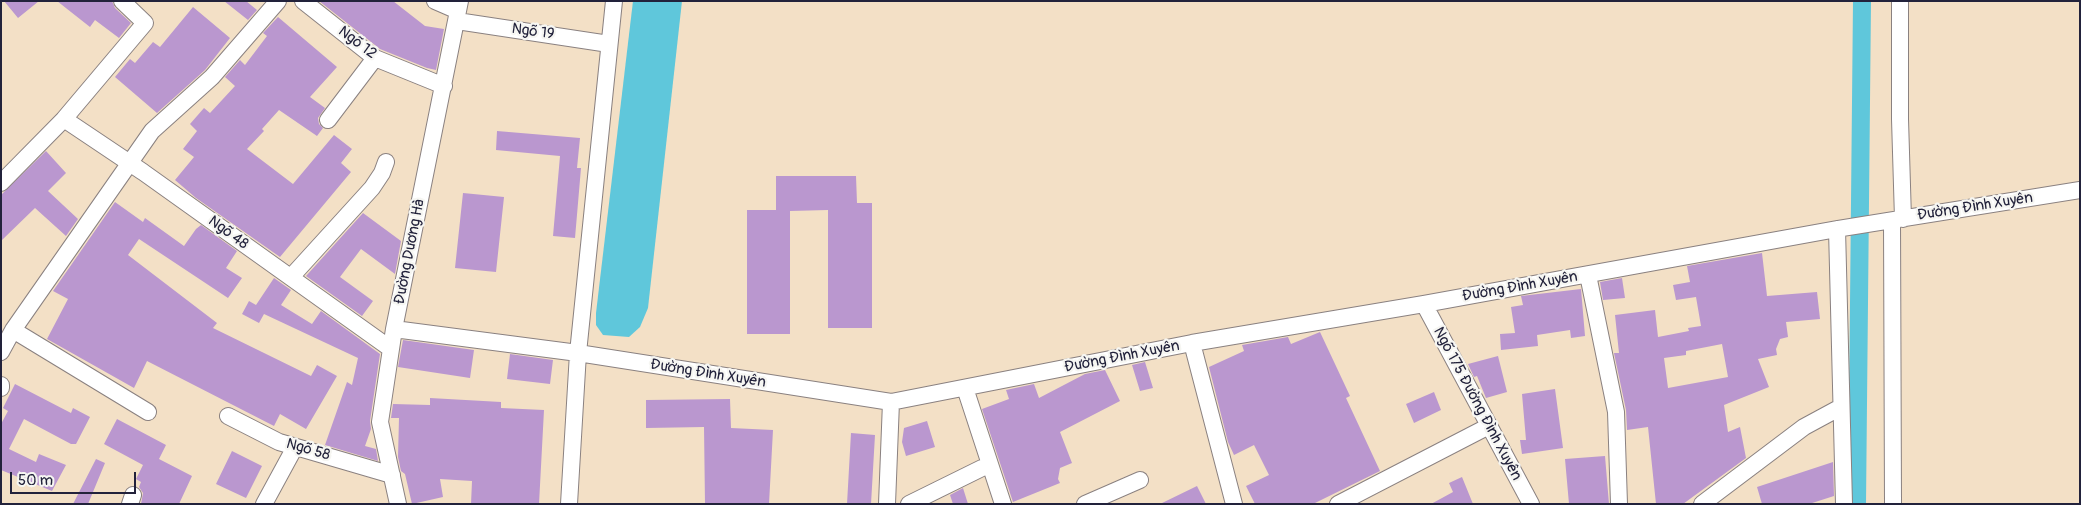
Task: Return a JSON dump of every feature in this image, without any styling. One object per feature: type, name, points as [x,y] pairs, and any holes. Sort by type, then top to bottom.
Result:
[{"type":"street","points":[[1,183],[64,120],[145,23],[122,1]]},
{"type":"street","points":[[1,352],[13,330],[161,120],[212,77],[278,1]]},
{"type":"street","name":"Ngõ 12","points":[[304,1],[375,58],[444,86]]},
{"type":"street","name":"Ngõ 19","points":[[435,1],[458,11],[609,44]]},
{"type":"street","points":[[569,504],[578,353],[614,1]]},
{"type":"street","points":[[1893,504],[1900,120],[1900,1]]},
{"type":"street","name":"Đường Dương Hà","points":[[398,504],[380,422],[394,329],[458,11]]},
{"type":"street","points":[[328,120],[375,58]]},
{"type":"street","name":"Ngõ 48","points":[[64,120],[391,349]]},
{"type":"street","points":[[290,278],[372,188],[382,173],[386,162]]},
{"type":"street","name":"Đường Đình Xuyên","points":[[394,329],[578,353],[891,402],[1192,343],[1424,304],[1842,228],[1871,225],[2080,190]]},
{"type":"street","points":[[1842,228],[1841,406],[1844,504]]},
{"type":"street","points":[[1588,274],[1616,412],[1619,504]]},
{"type":"street","name":"Ngõ 175 Đường Đình Xuyên","points":[[1424,304],[1531,504]]},
{"type":"street","points":[[13,330],[148,412]]},
{"type":"street","points":[[1192,343],[1234,504]]},
{"type":"street","points":[[965,388],[1003,504]]},
{"type":"street","points":[[887,504],[891,402]]},
{"type":"street","points":[[1702,504],[1804,427],[1841,406]]},
{"type":"street","name":"Ngõ 58","points":[[228,416],[280,442],[392,475]]},
{"type":"street","points":[[1338,504],[1489,426]]},
{"type":"street","points":[[264,504],[295,447]]},
{"type":"street","points":[[909,504],[982,468]]},
{"type":"street","points":[[1085,504],[1140,480]]},
{"type":"water","points":[[633,1],[682,1],[648,308],[640,327],[629,337],[603,335],[596,325],[596,313]]},
{"type":"building","points":[[4,1],[39,1],[18,18]]},
{"type":"building","points":[[57,1],[112,1],[115,8],[131,23],[119,38],[95,20],[90,27]]},
{"type":"building","points":[[224,1],[246,1],[257,10],[248,20]]},
{"type":"building","points":[[319,1],[393,1],[425,26],[444,29],[436,70],[380,49]]},
{"type":"building","points":[[193,7],[230,38],[205,70],[157,113],[115,77],[130,59],[135,63],[153,42],[160,47]]},
{"type":"building","points":[[278,17],[337,67],[310,97],[325,108],[318,118],[319,124],[323,128],[317,136],[279,110],[262,129],[264,131],[247,149],[293,184],[334,135],[352,149],[341,163],[351,172],[280,257],[196,198],[175,180],[194,157],[183,149],[197,131],[190,124],[204,108],[210,113],[235,86],[225,77],[240,60],[245,65],[267,36],[263,33]]},
{"type":"building","points":[[497,131],[580,138],[577,168],[581,168],[575,238],[553,236],[560,156],[496,150]]},
{"type":"building","points":[[46,151],[66,173],[48,191],[78,219],[66,236],[35,208],[1,241],[1,195]]},
{"type":"building","points":[[776,176],[856,176],[857,203],[872,203],[872,328],[828,328],[828,210],[790,211],[790,334],[747,334],[747,210],[776,210]]},
{"type":"building","points":[[463,193],[504,197],[496,272],[455,268]]},
{"type":"building","points":[[115,202],[143,222],[145,218],[184,246],[201,225],[237,251],[226,268],[242,278],[228,298],[139,239],[128,255],[217,323],[213,328],[311,376],[317,365],[337,376],[306,429],[280,414],[274,426],[147,361],[134,388],[47,339],[68,299],[53,291]]},
{"type":"building","points":[[363,213],[401,241],[395,274],[361,249],[340,277],[373,301],[362,316],[306,276]]},
{"type":"building","points":[[1762,253],[1767,296],[1817,292],[1820,319],[1786,322],[1788,337],[1780,339],[1776,349],[1777,355],[1758,359],[1769,387],[1724,405],[1728,432],[1740,427],[1746,458],[1683,504],[1656,504],[1648,427],[1627,430],[1626,410],[1614,353],[1619,353],[1615,315],[1655,310],[1658,337],[1689,331],[1688,328],[1701,326],[1696,297],[1676,300],[1673,285],[1690,282],[1687,266]],"holes":[[[1722,344],[1728,377],[1668,388],[1664,358],[1686,355],[1686,351]]]},
{"type":"building","points":[[274,278],[291,290],[281,305],[312,324],[321,311],[380,354],[370,421],[371,429],[365,446],[376,449],[378,461],[325,445],[347,382],[352,385],[358,358],[264,314],[259,323],[242,314],[249,301],[256,305]]},
{"type":"building","points":[[1622,278],[1625,298],[1603,300],[1600,282]]},
{"type":"building","points":[[1581,289],[1585,336],[1571,338],[1570,330],[1537,335],[1538,346],[1501,350],[1500,334],[1515,333],[1511,307],[1523,305],[1521,296]]},
{"type":"building","points":[[1320,332],[1350,396],[1346,398],[1380,471],[1313,504],[1255,504],[1246,486],[1269,475],[1254,445],[1234,455],[1228,442],[1209,367],[1244,351],[1242,345],[1288,337],[1291,344]]},
{"type":"building","points":[[403,340],[474,350],[470,378],[398,367]]},
{"type":"building","points":[[510,354],[553,360],[550,384],[507,379]]},
{"type":"building","points":[[1498,356],[1507,392],[1486,398],[1477,376],[1474,377],[1468,364]]},
{"type":"building","points":[[1145,362],[1153,388],[1140,391],[1132,365]]},
{"type":"building","points":[[1105,370],[1120,401],[1060,432],[1072,463],[1060,468],[1058,479],[1060,483],[1013,502],[982,409],[1009,399],[1006,390],[1034,384],[1039,398],[1085,374]]},
{"type":"building","points":[[15,384],[71,413],[73,408],[90,417],[76,444],[71,444],[24,419],[9,449],[36,462],[39,454],[66,465],[52,491],[1,470],[1,424],[8,411],[3,408]]},
{"type":"building","points":[[1555,389],[1563,448],[1522,454],[1520,440],[1526,440],[1522,394]]},
{"type":"building","points":[[1434,392],[1441,410],[1414,423],[1406,404]]},
{"type":"building","points":[[430,398],[501,402],[501,408],[544,410],[539,504],[471,504],[472,481],[440,479],[443,497],[412,504],[405,474],[401,471],[398,457],[399,418],[391,418],[393,404],[430,405]]},
{"type":"building","points":[[730,399],[731,428],[773,430],[769,504],[705,504],[704,427],[646,428],[646,400]]},
{"type":"building","points":[[117,419],[166,445],[159,459],[192,476],[179,504],[141,504],[143,493],[139,487],[141,482],[136,479],[143,465],[104,444]]},
{"type":"building","points":[[927,421],[935,447],[906,456],[902,442],[904,428]]},
{"type":"building","points":[[851,433],[875,435],[871,504],[847,504]]},
{"type":"building","points":[[232,451],[262,466],[246,498],[216,484]]},
{"type":"building","points":[[1605,456],[1609,504],[1569,504],[1565,459]]},
{"type":"building","points":[[96,459],[105,463],[88,504],[73,504]]},
{"type":"building","points":[[1833,462],[1834,496],[1809,504],[1762,504],[1757,487]]},
{"type":"building","points":[[1462,477],[1473,504],[1431,504],[1453,492],[1449,483]]},
{"type":"building","points":[[1197,486],[1206,504],[1160,504]]},
{"type":"building","points":[[963,488],[968,504],[953,504],[950,495]]},
{"type":"waterway","points":[[1857,504],[1862,1]]}]
